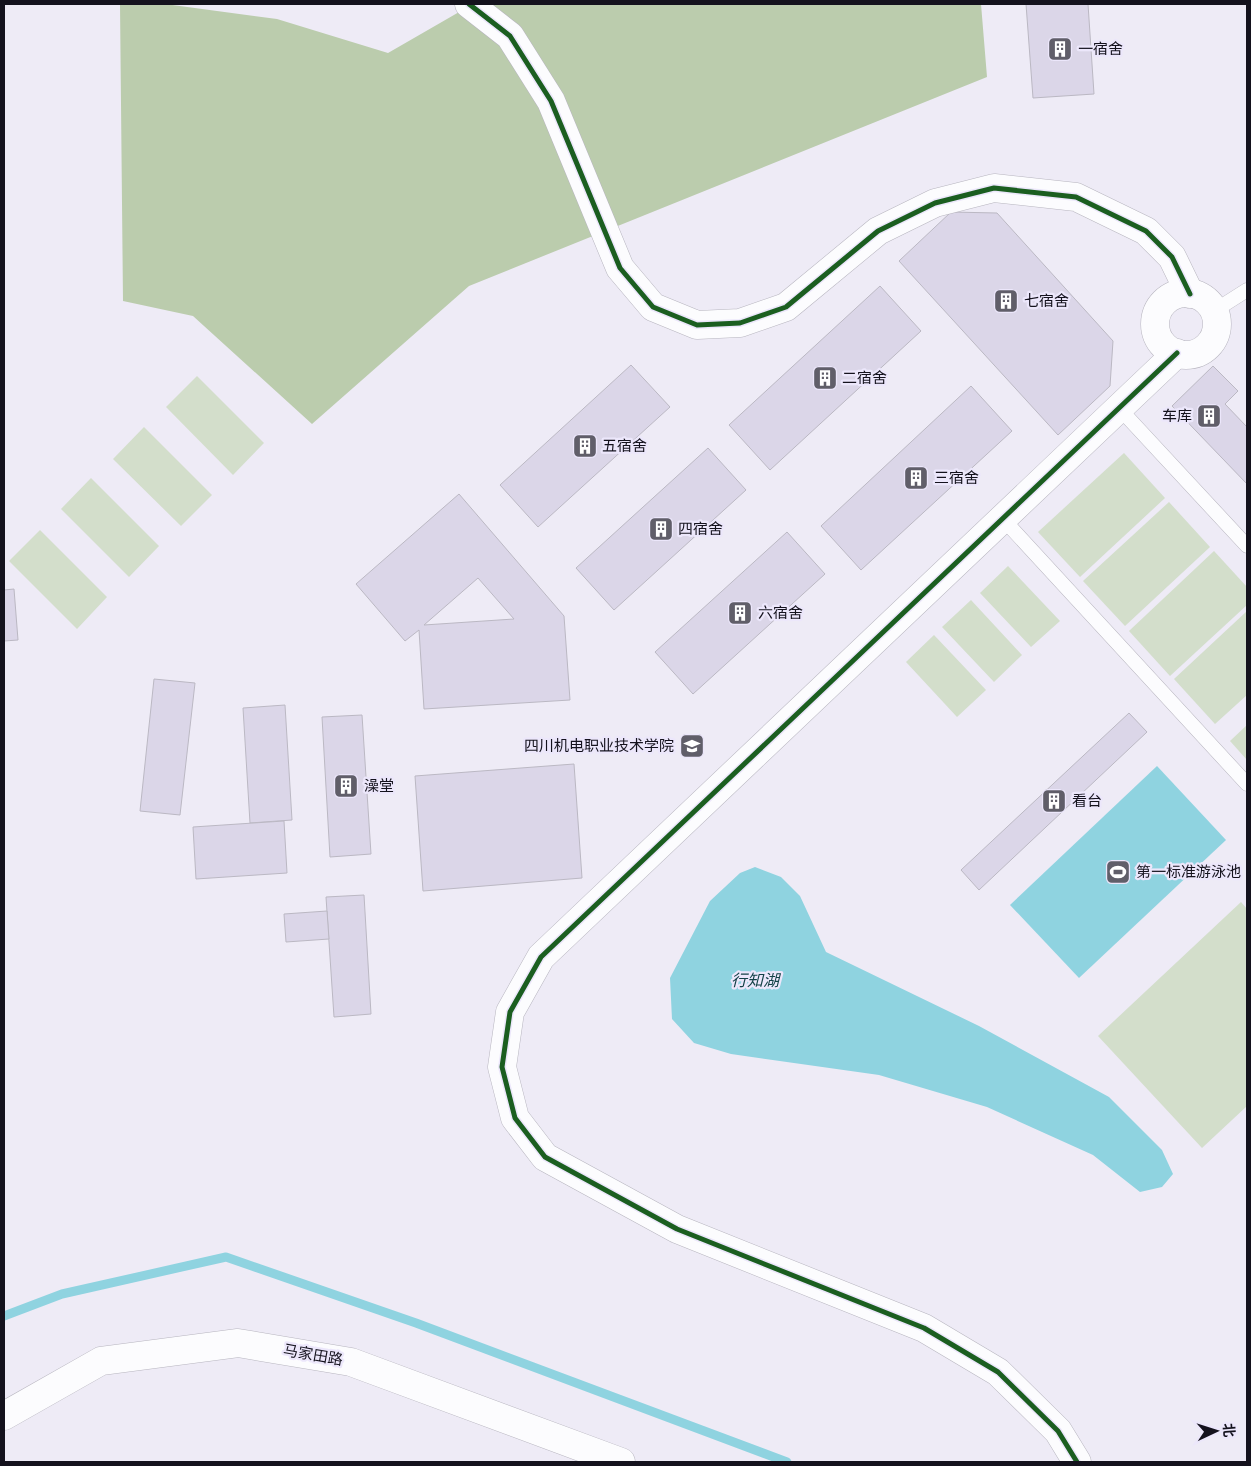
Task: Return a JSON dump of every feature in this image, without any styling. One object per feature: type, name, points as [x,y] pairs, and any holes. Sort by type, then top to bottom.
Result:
[{"type":"street","points":[[468,4],[510,36],[552,101],[620,268],[653,307],[697,325],[740,323],[786,307],[878,231],[935,203],[994,188],[1076,197],[1146,230],[1172,257],[1190,294]]},
{"type":"street","points":[[1180,294],[1190,294],[1208,302],[1214,311],[1216,331],[1212,341],[1206,348],[1187,355],[1168,349],[1161,342],[1157,333],[1158,313],[1162,305],[1170,298],[1180,294]]},
{"type":"street","points":[[1077,1462],[1058,1431],[998,1372],[924,1328],[677,1230],[545,1158],[515,1118],[502,1067],[510,1012],[541,957],[1177,353]]},
{"type":"street","name":"马家田路","points":[[4,1416],[101,1361],[238,1343],[351,1362],[621,1462]]},
{"type":"lane","points":[[1214,311],[1247,290]]},
{"type":"lane","points":[[1119,408],[1247,546]]},
{"type":"lane","points":[[1003,519],[1247,784]]},
{"type":"green space","points":[[120,4],[165,4],[277,19],[388,53],[473,4],[981,4],[987,77],[469,286],[312,424],[193,316],[123,301]]},
{"type":"green space","points":[[197,376],[264,443],[233,475],[166,407]]},
{"type":"green space","points":[[144,427],[212,495],[181,526],[113,459]]},
{"type":"green space","points":[[1124,453],[1165,498],[1080,577],[1038,532]]},
{"type":"green space","points":[[91,478],[159,546],[129,577],[61,509]]},
{"type":"green space","points":[[1169,502],[1210,547],[1125,626],[1083,581]]},
{"type":"green space","points":[[40,530],[107,597],[77,629],[9,561]]},
{"type":"green space","points":[[1214,551],[1247,587],[1247,605],[1170,676],[1129,631]]},
{"type":"green space","points":[[1008,566],[1060,621],[1031,647],[980,593]]},
{"type":"green space","points":[[971,600],[1022,655],[994,682],[942,627]]},
{"type":"green space","points":[[1247,611],[1247,695],[1215,724],[1174,679]]},
{"type":"green space","points":[[934,635],[986,690],[957,717],[906,662]]},
{"type":"green space","points":[[1247,725],[1247,760],[1230,741]]},
{"type":"green space","points":[[1241,902],[1247,909],[1247,1106],[1202,1148],[1098,1036]]},
{"type":"water","name":"第一标准游泳池","points":[[1157,766],[1226,840],[1079,978],[1010,905]]},
{"type":"water","name":"行知湖","points":[[755,867],[781,877],[800,896],[826,952],[979,1026],[1109,1097],[1162,1150],[1173,1174],[1162,1187],[1140,1192],[1093,1155],[987,1107],[879,1075],[731,1054],[694,1043],[672,1019],[670,978],[710,901],[740,873]]},
{"type":"building","name":"一宿舍","points":[[1026,4],[1088,4],[1094,94],[1033,98]]},
{"type":"building","name":"七宿舍","points":[[951,212],[997,213],[1113,341],[1110,386],[1058,435],[899,261]]},
{"type":"building","name":"二宿舍","points":[[880,286],[921,331],[770,470],[729,425]]},
{"type":"building","name":"五宿舍","points":[[631,365],[670,407],[538,527],[500,485]]},
{"type":"building","name":"车库","points":[[1213,366],[1238,391],[1225,404],[1247,427],[1247,484],[1172,406]]},
{"type":"building","name":"三宿舍","points":[[971,386],[1012,431],[861,570],[821,526]]},
{"type":"building","name":"四宿舍","points":[[708,448],[746,490],[614,610],[576,568]]},
{"type":"building","points":[[459,494],[564,616],[570,700],[424,709],[419,630],[405,641],[356,584]],"holes":[[[478,578],[514,619],[424,625]]]},
{"type":"building","name":"六宿舍","points":[[787,532],[825,574],[693,694],[655,652]]},
{"type":"building","points":[[14,589],[18,640],[4,641],[4,590]]},
{"type":"building","points":[[154,679],[195,683],[180,815],[140,811]]},
{"type":"building","points":[[285,705],[292,820],[250,823],[243,708]]},
{"type":"building","name":"看台","points":[[1129,713],[1147,732],[979,890],[961,870]]},
{"type":"building","name":"澡堂","points":[[362,715],[371,854],[330,857],[322,717]]},
{"type":"building","points":[[574,764],[582,878],[423,891],[415,776]]},
{"type":"building","points":[[284,821],[287,873],[196,879],[193,827]]},
{"type":"building","points":[[364,895],[371,1014],[334,1017],[326,897]]},
{"type":"building","points":[[327,911],[329,939],[286,942],[284,914]]},
{"type":"waterway","points":[[4,1316],[62,1294],[226,1257],[416,1323],[787,1462]]},
{"type":"cycle path","points":[[469,4],[510,36],[551,101],[620,268],[653,307],[697,325],[740,323],[786,307],[878,231],[935,203],[994,188],[1076,197],[1146,231],[1172,257],[1190,294]]},
{"type":"cycle path","points":[[1077,1462],[1058,1431],[998,1372],[924,1328],[677,1229],[545,1157],[515,1118],[502,1067],[510,1012],[541,957],[1177,353]]},
{"type":"place","name":"一宿舍","points":[[1060,49]]},
{"type":"place","name":"七宿舍","points":[[1006,301]]},
{"type":"place","name":"二宿舍","points":[[825,378]]},
{"type":"place","name":"车库","points":[[1209,416]]},
{"type":"place","name":"五宿舍","points":[[585,446]]},
{"type":"place","name":"三宿舍","points":[[916,478]]},
{"type":"place","name":"四宿舍","points":[[661,529]]},
{"type":"place","name":"六宿舍","points":[[740,613]]},
{"type":"place","name":"四川机电职业技术学院","points":[[692,746]]},
{"type":"place","name":"澡堂","points":[[346,786]]},
{"type":"place","name":"看台","points":[[1054,801]]},
{"type":"place","name":"第一标准游泳池","points":[[1118,872]]}]
